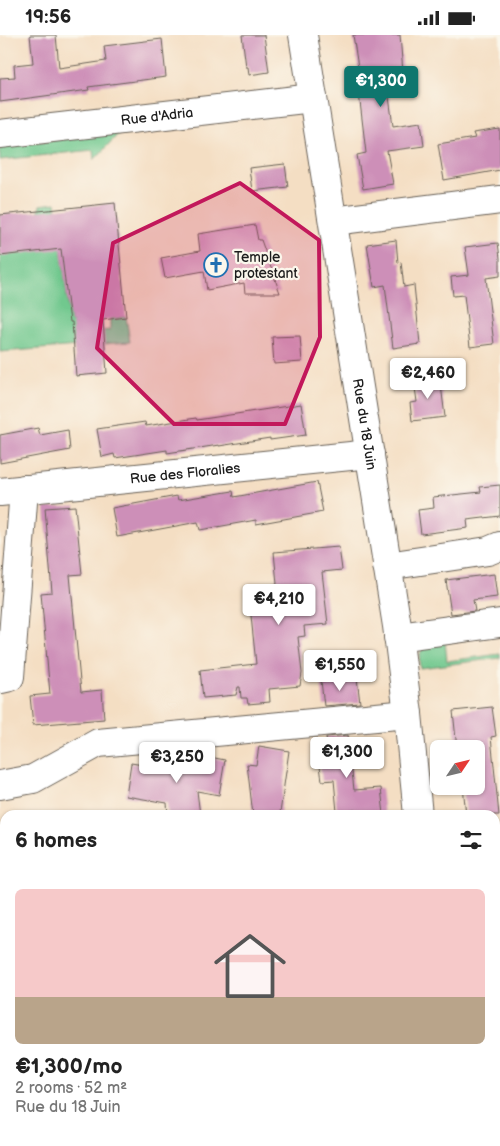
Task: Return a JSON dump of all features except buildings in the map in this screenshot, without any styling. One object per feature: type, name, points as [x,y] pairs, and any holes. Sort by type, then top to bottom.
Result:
[{"type":"street","name":"Rue du 18 Juin","points":[[303,35],[398,637],[418,810]]},
{"type":"street","name":"Rue d'Adria","points":[[0,133],[313,98]]},
{"type":"street","points":[[333,221],[500,200]]},
{"type":"street","name":"Rue des Floralies","points":[[12,490],[370,454]]},
{"type":"street","points":[[1,679],[10,677],[12,490]]},
{"type":"street","points":[[387,566],[488,551],[500,546]]},
{"type":"street","points":[[398,637],[500,623]]},
{"type":"street","points":[[0,785],[32,779],[98,743],[408,714]]},
{"type":"highlighted area","points":[[240,183],[319,240],[320,337],[285,424],[174,424],[97,348],[113,243]]},
{"type":"green space","points":[[119,133],[94,160],[93,150],[0,160],[0,146]]},
{"type":"green space","points":[[56,203],[70,322],[88,321],[90,332],[110,330],[110,319],[126,317],[130,342],[0,352],[0,256],[39,211],[40,205]]},
{"type":"green space","points":[[445,641],[447,661],[500,654],[500,658],[420,668],[420,655],[424,647]]},
{"type":"place","name":"Temple protestant","points":[[216,265]]}]
